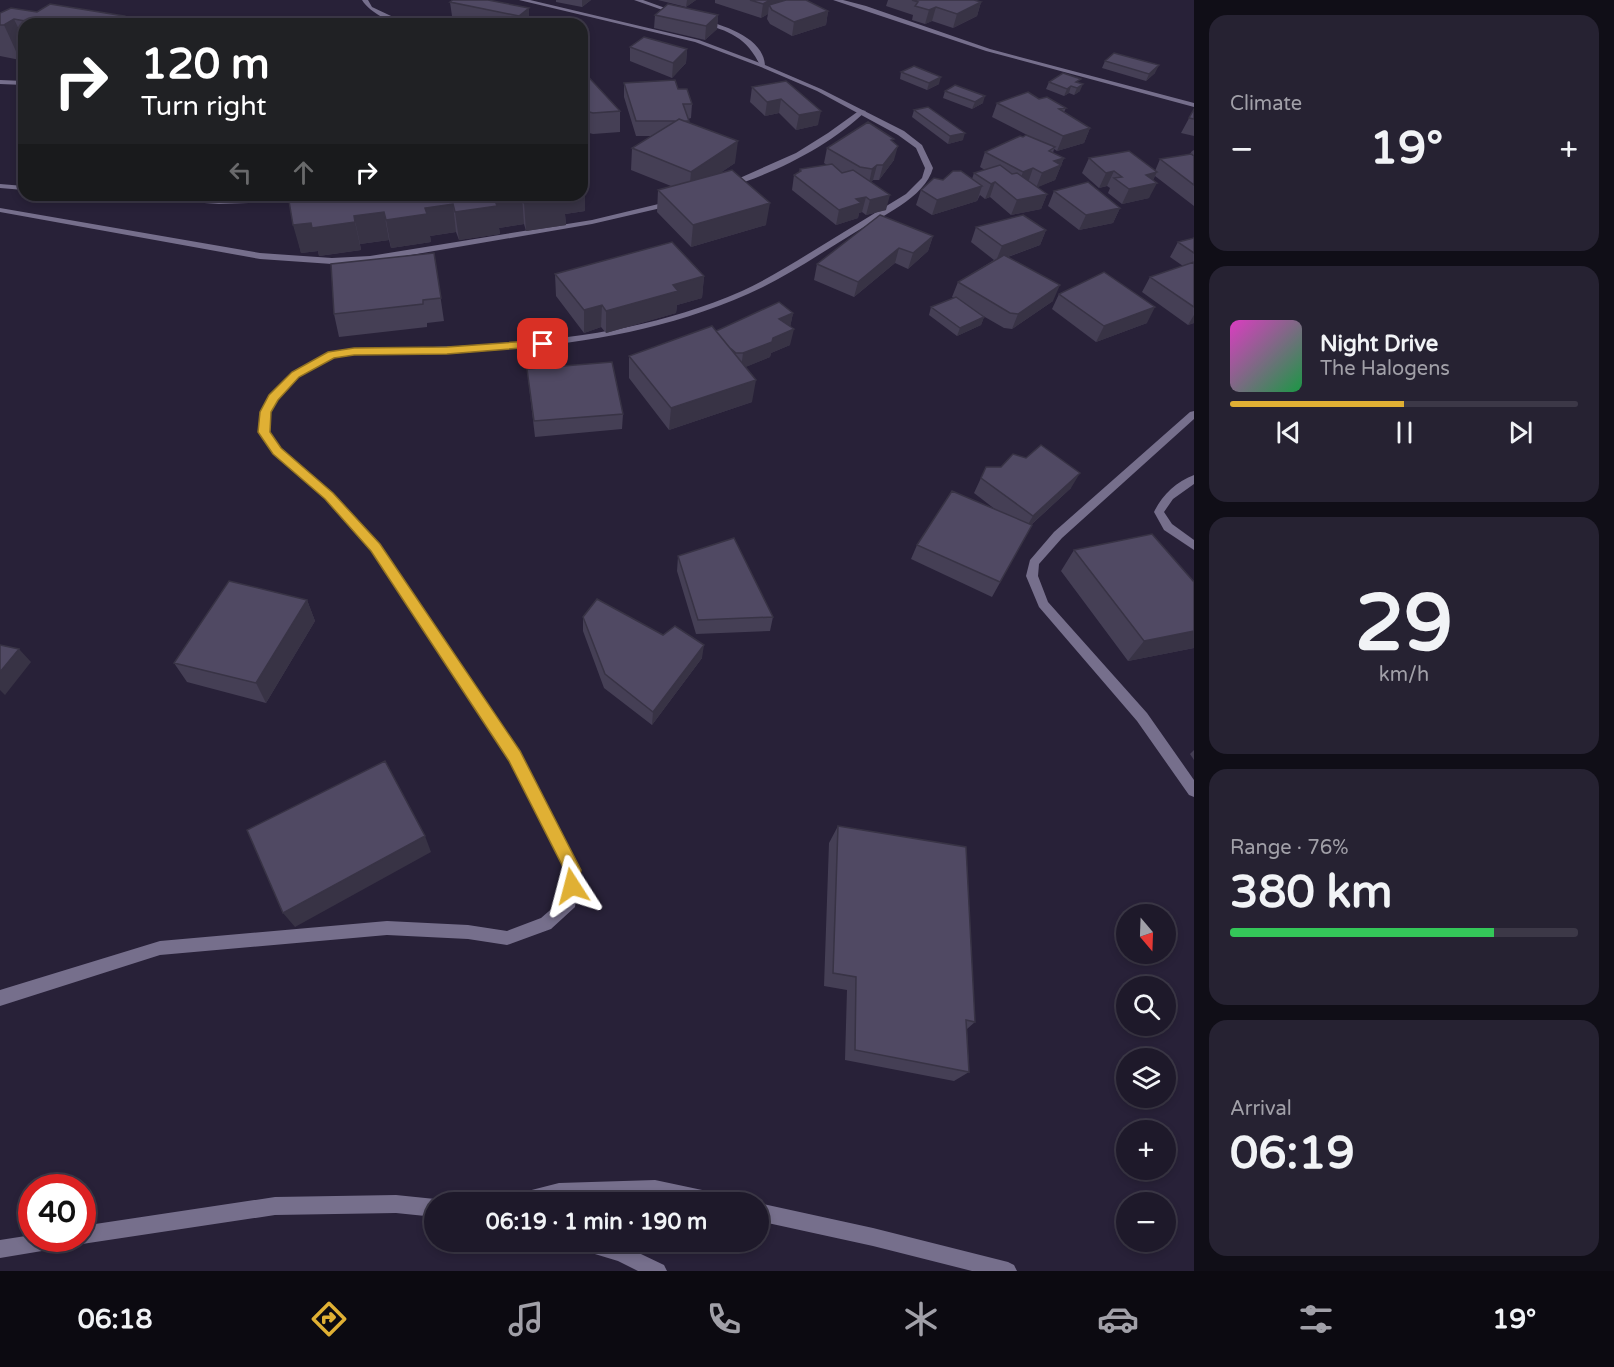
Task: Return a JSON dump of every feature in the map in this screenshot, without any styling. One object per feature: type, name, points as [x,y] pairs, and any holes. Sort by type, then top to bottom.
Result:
[{"type":"street","points":[[364,0],[370,8],[392,18]]},
{"type":"street","points":[[0,998],[160,948],[387,928],[468,932],[507,938],[546,924],[570,902],[573,870],[514,756],[375,548],[329,496],[277,451],[264,432],[265,412],[273,398],[296,374],[332,355],[354,352],[447,351],[523,346],[585,339],[644,327],[687,315],[746,292],[788,270],[909,196],[926,179],[929,168],[919,147],[862,111],[763,66],[697,41],[522,0]]},
{"type":"street","points":[[637,0],[685,16]]},
{"type":"street","points":[[836,0],[864,7],[988,50],[1194,105]]},
{"type":"street","points":[[694,19],[739,35],[752,44],[760,55],[763,66]]},
{"type":"street","points":[[0,82],[18,83]]},
{"type":"street","points":[[723,187],[767,171],[806,152],[831,136],[862,111]]},
{"type":"street","points":[[0,186],[18,188]]},
{"type":"street","points":[[0,210],[260,256],[332,261],[370,259],[592,222],[685,199]]},
{"type":"street","points":[[204,201],[242,201]]},
{"type":"street","points":[[1194,414],[1058,535],[1034,563],[1032,576],[1043,604],[1142,717],[1194,792]]},
{"type":"street","points":[[1194,479],[1180,487],[1162,503],[1159,512],[1168,527],[1194,546]]},
{"type":"street","points":[[559,1192],[655,1189],[669,1192]]},
{"type":"street","points":[[96,1233],[276,1206],[396,1204],[424,1207]]},
{"type":"street","points":[[769,1214],[873,1237],[1008,1271]]},
{"type":"street","points":[[0,1249],[18,1246]]},
{"type":"street","points":[[616,1252],[658,1271]]},
{"type":"building","points":[[453,0],[488,0],[529,8],[519,16],[450,2]]},
{"type":"building","points":[[750,0],[770,0],[763,4]]},
{"type":"building","points":[[786,0],[806,0],[828,11],[794,22],[772,10],[769,5]]},
{"type":"building","points":[[912,0],[981,2],[957,14],[936,7],[929,10],[915,6],[918,2]]},
{"type":"building","points":[[50,4],[124,16],[121,18],[18,18],[0,25],[0,13],[11,8],[37,12]]},
{"type":"building","points":[[668,4],[718,15],[706,26],[655,15]]},
{"type":"building","points":[[644,37],[687,49],[673,63],[630,47]]},
{"type":"building","points":[[1114,53],[1159,65],[1149,74],[1105,61]]},
{"type":"building","points":[[914,66],[941,77],[929,83],[901,72]]},
{"type":"building","points":[[1063,73],[1081,79],[1076,82],[1083,84],[1077,88],[1071,86],[1067,89],[1049,82]]},
{"type":"building","points":[[588,76],[620,111],[588,112]]},
{"type":"building","points":[[675,80],[678,89],[687,89],[692,104],[683,104],[689,121],[679,119],[676,121],[636,121],[624,83]]},
{"type":"building","points":[[786,81],[821,111],[799,115],[781,99],[767,102],[752,87]]},
{"type":"building","points":[[955,85],[985,96],[975,102],[945,91]]},
{"type":"building","points":[[1028,92],[1039,99],[1047,97],[1066,108],[1059,109],[1090,128],[1063,136],[997,103]]},
{"type":"building","points":[[928,107],[965,133],[950,136],[914,110]]},
{"type":"building","points":[[1194,109],[1194,119],[1189,118]]},
{"type":"building","points":[[679,119],[738,141],[691,172],[632,148]]},
{"type":"building","points":[[868,122],[894,139],[891,140],[898,146],[883,165],[877,165],[872,169],[860,167],[827,148]]},
{"type":"building","points":[[1026,135],[1055,147],[1049,151],[1064,158],[1054,161],[1061,165],[1042,173],[1033,168],[1023,172],[985,152]]},
{"type":"building","points":[[1129,151],[1157,172],[1146,175],[1157,183],[1129,189],[1114,178],[1122,177],[1114,171],[1106,173],[1089,158]]},
{"type":"building","points":[[1191,154],[1194,156],[1194,185],[1160,159]]},
{"type":"building","points":[[832,164],[842,173],[853,170],[890,195],[870,200],[866,197],[856,199],[861,203],[839,210],[794,175],[801,171],[800,169]]},
{"type":"building","points":[[1000,165],[1012,174],[1017,173],[1047,194],[1017,200],[995,182],[991,184],[974,173]]},
{"type":"building","points":[[732,170],[770,203],[693,225],[658,190]]},
{"type":"building","points":[[953,171],[961,171],[982,186],[937,200],[921,190],[934,178],[943,180]]},
{"type":"building","points":[[1088,182],[1120,208],[1086,215],[1054,191]]},
{"type":"building","points":[[289,201],[495,201],[497,206],[455,212],[453,204],[425,208],[427,214],[386,220],[384,212],[354,216],[355,222],[312,228],[311,223],[293,225]]},
{"type":"building","points":[[880,215],[933,236],[913,253],[899,248],[858,282],[817,264]]},
{"type":"building","points":[[1023,215],[1046,230],[1002,246],[976,227]]},
{"type":"building","points":[[1194,238],[1194,253],[1178,242]]},
{"type":"building","points":[[672,242],[704,276],[673,285],[678,291],[606,311],[602,305],[584,310],[555,274]]},
{"type":"building","points":[[434,253],[441,298],[423,300],[423,304],[334,314],[331,264]]},
{"type":"building","points":[[1004,255],[1060,285],[1018,314],[1010,313],[958,282]]},
{"type":"building","points":[[1194,262],[1194,307],[1150,277]]},
{"type":"building","points":[[1104,272],[1155,307],[1104,326],[1059,294]]},
{"type":"building","points":[[956,297],[984,317],[960,328],[931,307]]},
{"type":"building","points":[[779,302],[793,313],[779,319],[794,329],[773,338],[772,342],[743,353],[736,353],[716,331]]},
{"type":"building","points":[[712,326],[756,380],[671,408],[629,356]]},
{"type":"building","points":[[612,362],[623,414],[534,421],[527,369]]},
{"type":"building","points":[[1041,445],[1080,473],[1033,516],[981,478],[986,467],[1001,467],[1013,454],[1026,458]]},
{"type":"building","points":[[952,491],[1032,525],[1000,582],[917,545]]},
{"type":"building","points":[[1152,534],[1194,582],[1194,631],[1144,641],[1074,550]]},
{"type":"building","points":[[734,538],[773,617],[698,620],[678,556]]},
{"type":"building","points":[[229,581],[307,600],[256,683],[174,663]]},
{"type":"building","points":[[597,599],[663,635],[675,626],[704,645],[653,712],[605,674],[583,617]]},
{"type":"building","points":[[0,645],[19,649],[0,672]]},
{"type":"building","points":[[385,761],[425,836],[283,913],[247,830]]},
{"type":"building","points":[[838,826],[966,847],[975,1022],[966,1020],[969,1072],[855,1050],[856,977],[833,973]]},
{"type":"route","points":[[543,344],[447,351],[354,352],[332,355],[296,374],[273,398],[265,412],[264,432],[277,451],[329,496],[375,548],[514,756],[554,829],[573,870],[572,886]]}]
